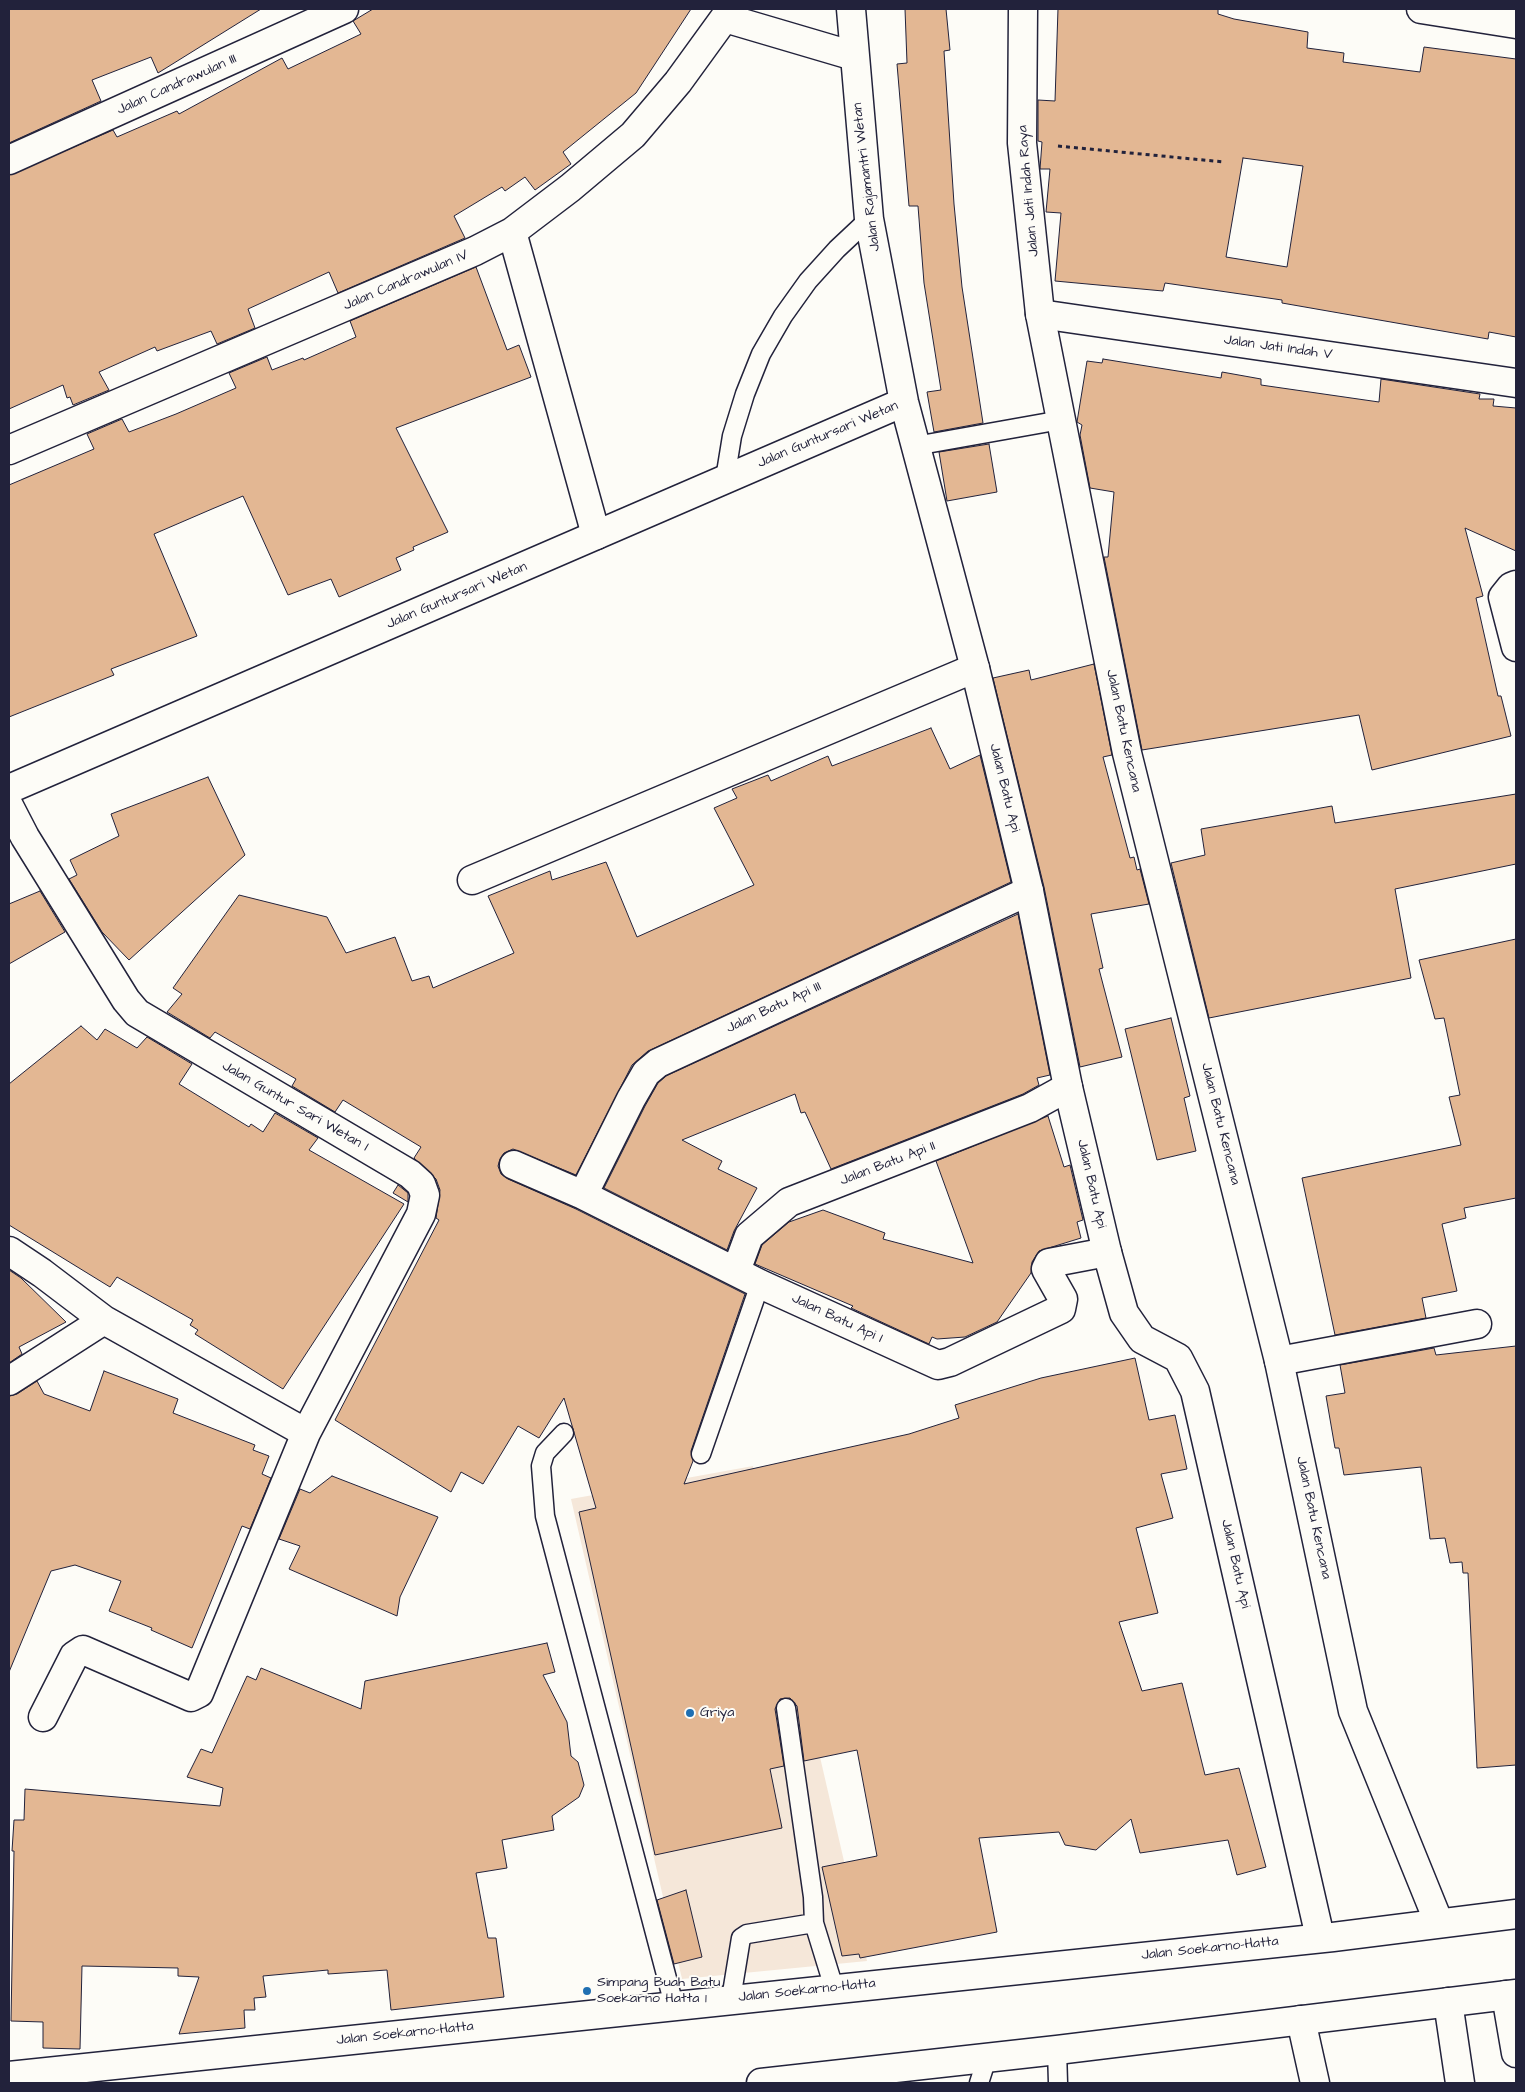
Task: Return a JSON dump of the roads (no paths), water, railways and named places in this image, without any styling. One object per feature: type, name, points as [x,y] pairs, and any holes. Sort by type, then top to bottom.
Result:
[{"type":"main road","name":"Jalan Candrawulan III","points":[[9,160],[344,9]]},
{"type":"main road","name":"Jalan Rajamantri Wetan","points":[[851,9],[869,219],[904,402]]},
{"type":"main road","name":"Jalan Jati Indah Raya","points":[[1024,9],[1022,143],[1040,314]]},
{"type":"main road","points":[[1420,9],[1516,24]]},
{"type":"main road","points":[[728,13],[854,56]]},
{"type":"main road","name":"Jalan Candrawulan IV","points":[[9,450],[474,251],[512,232],[570,188],[633,135],[678,82],[728,13]]},
{"type":"main road","points":[[512,232],[596,535]]},
{"type":"main road","name":"Jalan Jati Indah V","points":[[1040,314],[1516,382]]},
{"type":"main road","name":"Jalan Batu Kencana","points":[[1040,314],[1126,753],[1280,1361],[1353,1710],[1439,1923]]},
{"type":"main road","name":"Jalan Batu Api","points":[[904,402],[975,668],[1029,892],[1068,1087],[1107,1252],[1124,1313],[1142,1338],[1178,1358],[1195,1391],[1320,1938]]},
{"type":"main road","name":"Jalan Guntursari Wetan","points":[[9,789],[904,402]]},
{"type":"main road","points":[[1510,591],[1516,647]]},
{"type":"main road","points":[[472,880],[975,668]]},
{"type":"main road","name":"Jalan Guntur Sari Wetan I","points":[[9,806],[24,838],[126,1000],[137,1012],[410,1174],[420,1184],[425,1195],[420,1214],[306,1433],[199,1693],[191,1697],[83,1650],[74,1656],[43,1716]]},
{"type":"main road","name":"Jalan Batu Api III","points":[[583,1195],[631,1099],[646,1073],[658,1063],[1029,892]]},
{"type":"main road","name":"Jalan Batu Api II","points":[[736,1271],[749,1236],[789,1202],[1030,1108],[1068,1087]]},
{"type":"main road","name":"Jalan Batu Api I","points":[[514,1165],[583,1195],[760,1284],[938,1365],[950,1362],[1061,1309],[1063,1299],[1046,1270],[1049,1264],[1107,1252]]},
{"type":"main road","points":[[9,1251],[42,1273],[104,1320],[306,1433]]},
{"type":"main road","points":[[9,1381],[104,1320]]},
{"type":"main road","points":[[1280,1361],[1478,1324]]},
{"type":"main road","name":"Jalan Soekarno-Hatta","points":[[9,2076],[1320,1938],[1516,1914]]},
{"type":"main road","points":[[761,2083],[983,2071],[1057,2050],[1511,1994],[1516,2053]]},
{"type":"main road","points":[[1448,2002],[1460,2083]]},
{"type":"main road","points":[[1301,2020],[1315,2083]]},
{"type":"lane","points":[[725,479],[732,436],[745,394],[761,354],[783,316],[808,281],[837,248],[869,219]]},
{"type":"lane","points":[[915,446],[1061,420]]},
{"type":"lane","points":[[701,1454],[760,1284]]},
{"type":"lane","points":[[564,1433],[544,1452],[540,1466],[545,1516],[674,2005]]},
{"type":"lane","points":[[786,1708],[813,1897],[814,1923],[834,1988]]},
{"type":"lane","points":[[731,1999],[741,1938],[747,1934],[814,1923]]},
{"type":"lane","points":[[1057,2050],[1058,2083]]},
{"type":"place","name":"Griya","points":[[690,1713]]},
{"type":"place","name":"Simpang Buah Batu Soekarno Hatta 1","points":[[587,1991]]}]
